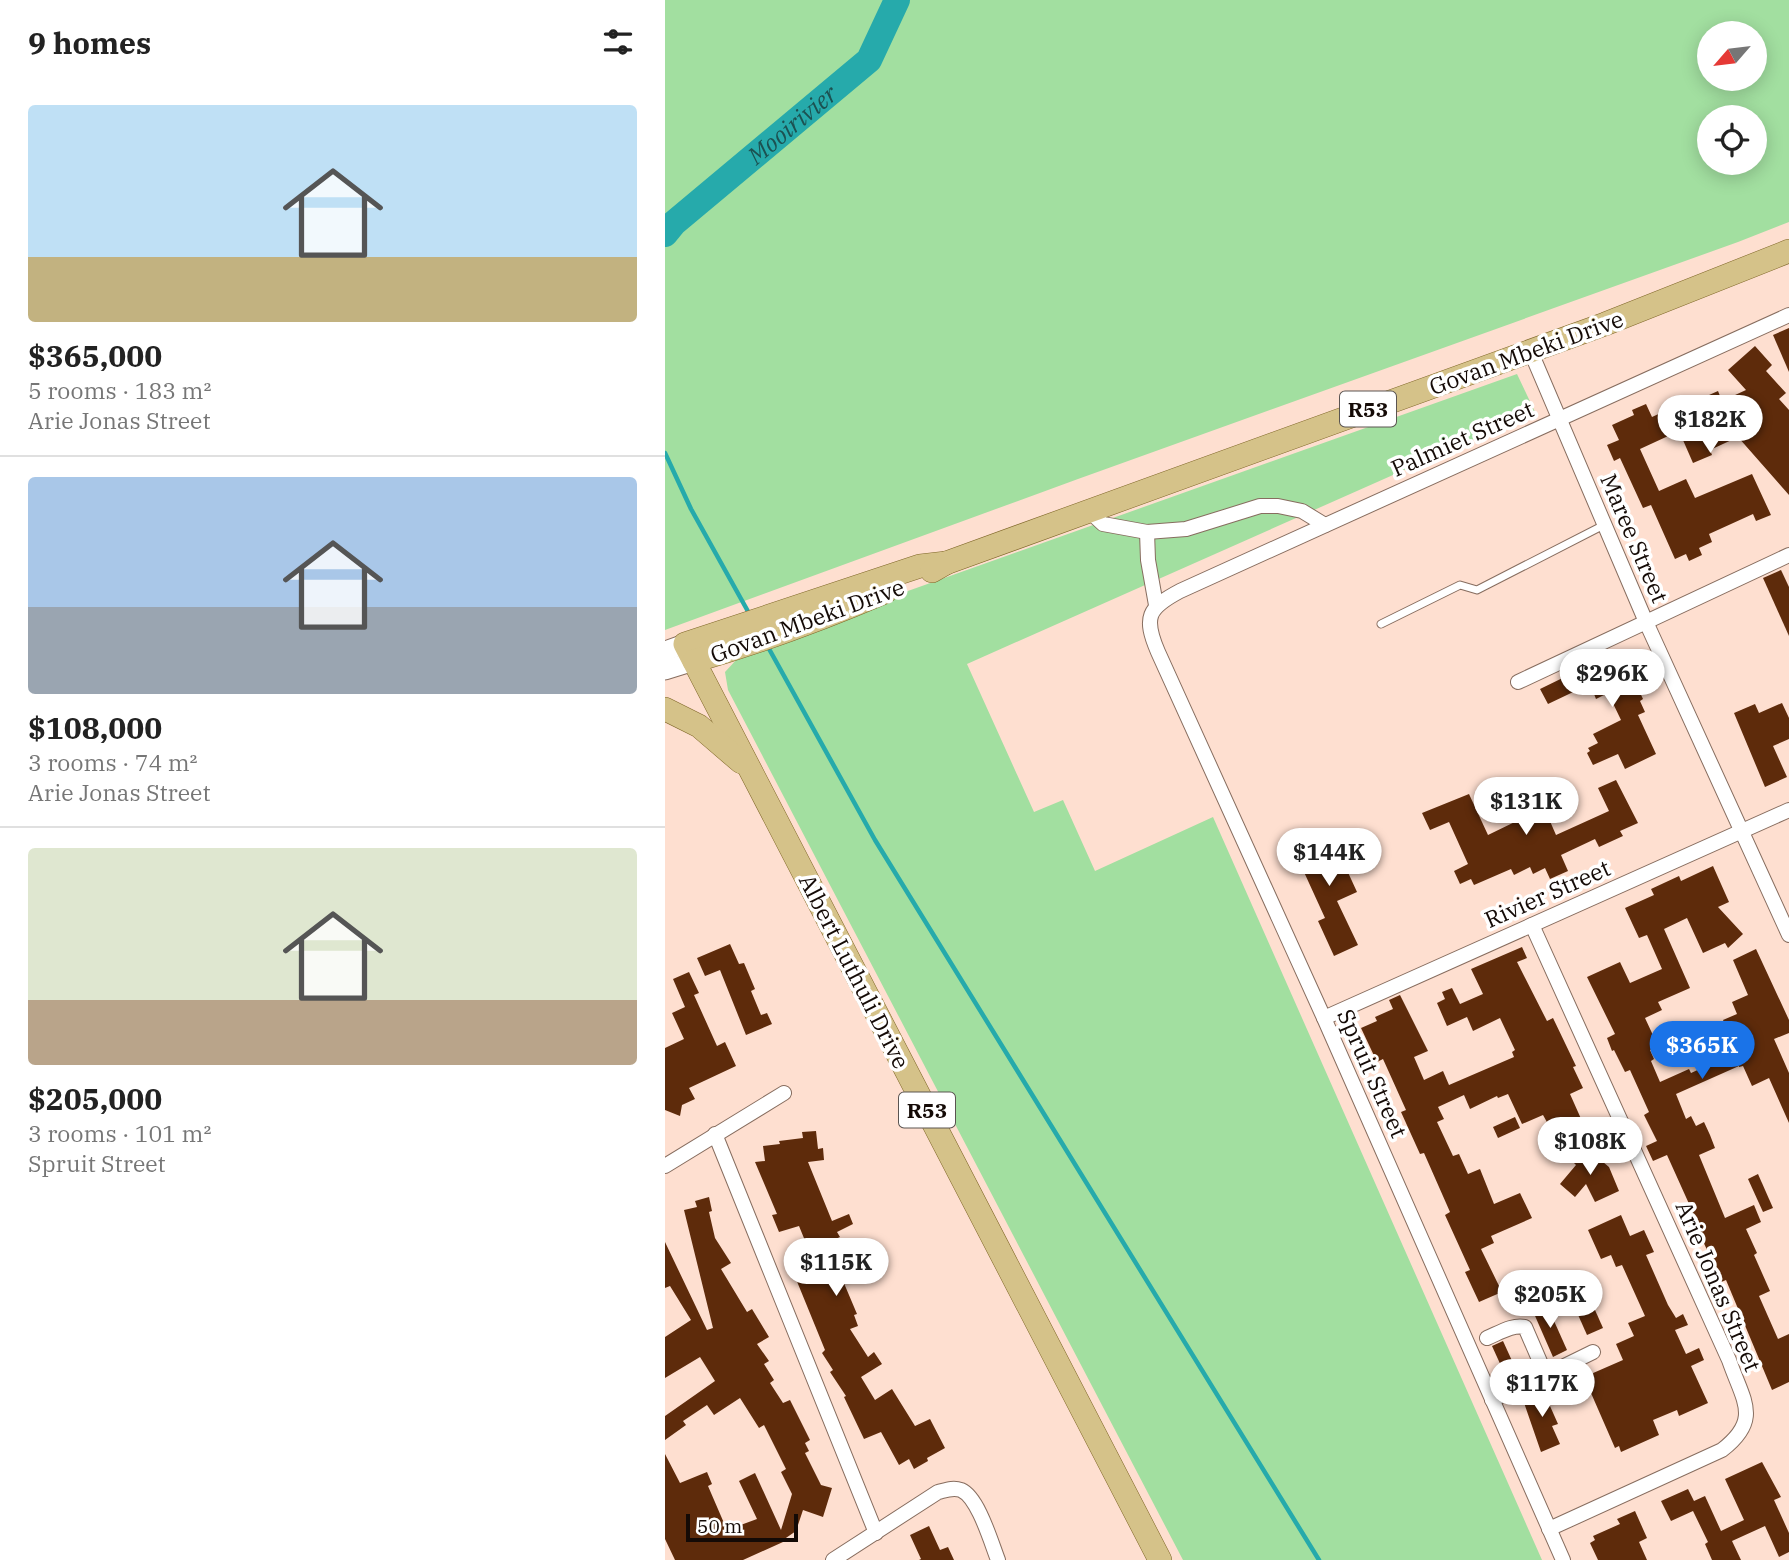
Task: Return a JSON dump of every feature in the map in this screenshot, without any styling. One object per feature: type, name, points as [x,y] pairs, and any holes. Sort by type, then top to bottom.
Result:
[{"type":"main road","name":"Govan Mbeki Drive","points":[[681,652],[744,636],[924,576],[946,563],[1605,324],[1789,251]]},
{"type":"main road","name":"Albert Luthuli Drive","points":[[681,652],[752,771],[1160,1560]]},
{"type":"main road","points":[[665,709],[699,726],[752,771]]},
{"type":"street","name":"Palmiet Street","points":[[1156,605],[1180,591],[1789,315]]},
{"type":"street","name":"Maree Street","points":[[1530,350],[1646,621],[1789,935]]},
{"type":"street","points":[[1089,511],[1103,524],[1147,532],[1186,529],[1260,506],[1278,506],[1302,511],[1325,525]]},
{"type":"street","name":"Spruit Street","points":[[1147,532],[1148,560],[1156,605],[1150,615],[1153,640],[1324,1018],[1563,1560]]},
{"type":"street","points":[[1518,682],[1789,555]]},
{"type":"street","name":"Govan Mbeki Drive","points":[[665,670],[681,652]]},
{"type":"street","name":"Rivier Street","points":[[1324,1018],[1789,810]]},
{"type":"street","name":"Arie Jonas Street","points":[[1532,925],[1729,1360],[1746,1410],[1745,1424],[1738,1437],[1722,1450],[1549,1529]]},
{"type":"street","points":[[665,1166],[784,1094]]},
{"type":"street","points":[[715,1134],[876,1533]]},
{"type":"street","points":[[1487,1338],[1512,1328],[1525,1327],[1544,1371],[1540,1378]]},
{"type":"street","points":[[1492,1400],[1593,1352]]},
{"type":"street","points":[[833,1560],[938,1492],[953,1488],[963,1491],[972,1499],[998,1560]]},
{"type":"lane","points":[[1381,624],[1460,585],[1477,590],[1605,525]]},
{"type":"green space","points":[[665,0],[1789,0],[1789,222],[665,630]]},
{"type":"green space","points":[[1517,374],[1535,412],[967,664],[1034,812],[1063,800],[1095,871],[1213,817],[1542,1560],[1183,1560],[728,690],[725,672],[738,658],[877,602]]},
{"type":"building","points":[[1789,328],[1789,372],[1773,335]]},
{"type":"building","points":[[1755,346],[1772,365],[1766,371],[1786,393],[1779,399],[1789,410],[1789,495],[1738,437],[1710,450],[1712,455],[1693,463],[1679,431],[1640,449],[1659,491],[1686,479],[1695,498],[1752,474],[1771,515],[1756,521],[1753,514],[1709,534],[1712,542],[1699,548],[1702,555],[1689,561],[1686,554],[1675,559],[1651,505],[1643,508],[1620,458],[1614,461],[1607,445],[1619,440],[1612,425],[1634,415],[1632,410],[1646,404],[1652,417],[1718,391],[1722,401],[1746,390],[1728,370]]},
{"type":"building","points":[[1781,570],[1789,587],[1789,636],[1763,578]]},
{"type":"building","points":[[1625,650],[1639,681],[1635,682],[1643,699],[1640,701],[1645,712],[1638,715],[1656,754],[1625,769],[1618,754],[1593,765],[1587,753],[1590,751],[1588,748],[1598,743],[1593,734],[1621,720],[1608,693],[1596,699],[1590,684],[1548,704],[1540,689],[1579,670],[1581,674],[1607,663],[1605,659]]},
{"type":"building","points":[[1782,703],[1789,718],[1789,739],[1773,746],[1787,777],[1765,787],[1734,713],[1755,704],[1759,713]]},
{"type":"building","points":[[1616,780],[1638,823],[1620,831],[1623,836],[1599,847],[1595,839],[1561,855],[1568,871],[1550,879],[1545,868],[1533,874],[1530,867],[1514,875],[1511,869],[1474,885],[1471,879],[1460,884],[1454,871],[1468,864],[1449,822],[1430,830],[1422,813],[1469,794],[1488,835],[1531,814],[1533,818],[1546,812],[1556,835],[1609,811],[1598,788]]},
{"type":"building","points":[[1329,831],[1357,892],[1337,901],[1358,945],[1334,956],[1318,921],[1325,918],[1293,848]]},
{"type":"building","points":[[1713,866],[1729,902],[1718,907],[1743,934],[1728,948],[1725,943],[1703,953],[1687,918],[1664,929],[1690,988],[1658,1002],[1662,1010],[1645,1018],[1658,1046],[1650,1050],[1654,1059],[1651,1061],[1660,1082],[1689,1069],[1691,1073],[1737,1052],[1723,1020],[1737,1014],[1732,1002],[1748,995],[1733,960],[1756,949],[1789,1020],[1789,1033],[1774,1039],[1789,1073],[1789,1123],[1769,1078],[1752,1086],[1743,1066],[1676,1094],[1686,1119],[1691,1116],[1696,1126],[1704,1122],[1710,1135],[1715,1148],[1699,1155],[1725,1218],[1754,1205],[1761,1222],[1746,1229],[1770,1291],[1759,1296],[1778,1339],[1789,1334],[1789,1382],[1772,1390],[1726,1280],[1719,1283],[1687,1207],[1690,1206],[1667,1155],[1653,1161],[1646,1146],[1657,1141],[1644,1115],[1649,1112],[1630,1070],[1625,1072],[1614,1050],[1612,1051],[1607,1038],[1615,1034],[1587,977],[1620,962],[1630,983],[1662,969],[1647,935],[1639,938],[1625,908],[1654,895],[1651,889],[1679,876],[1681,881]]},
{"type":"building","points":[[730,944],[739,964],[744,963],[755,989],[751,991],[761,1015],[767,1013],[772,1024],[746,1035],[720,970],[705,976],[697,958]]},
{"type":"building","points":[[1522,947],[1527,958],[1517,962],[1547,1021],[1553,1018],[1576,1066],[1573,1067],[1583,1088],[1570,1094],[1586,1130],[1570,1137],[1562,1118],[1548,1124],[1543,1115],[1522,1124],[1508,1094],[1498,1098],[1497,1096],[1470,1109],[1464,1095],[1438,1107],[1444,1119],[1437,1122],[1453,1156],[1459,1154],[1468,1174],[1480,1169],[1494,1204],[1520,1193],[1532,1218],[1491,1236],[1494,1243],[1481,1249],[1502,1292],[1479,1302],[1465,1272],[1470,1270],[1445,1215],[1450,1212],[1424,1153],[1420,1154],[1401,1112],[1406,1110],[1383,1059],[1377,1062],[1361,1028],[1377,1021],[1375,1017],[1393,1009],[1389,1000],[1400,995],[1428,1051],[1414,1057],[1424,1080],[1443,1071],[1449,1085],[1514,1057],[1512,1052],[1515,1050],[1500,1018],[1473,1031],[1467,1017],[1447,1026],[1437,1003],[1445,999],[1442,992],[1452,988],[1460,1004],[1483,994],[1471,969]]},
{"type":"building","points":[[689,972],[699,993],[694,995],[717,1046],[725,1042],[736,1066],[689,1088],[695,1099],[682,1105],[680,1116],[665,1110],[665,1048],[684,1039],[672,1013],[685,1007],[673,979]]},
{"type":"building","points":[[1515,1117],[1520,1128],[1498,1138],[1493,1127]]},
{"type":"building","points":[[816,1131],[818,1149],[823,1148],[824,1160],[808,1162],[832,1221],[849,1214],[853,1224],[837,1232],[840,1237],[827,1243],[857,1314],[854,1315],[858,1326],[850,1329],[868,1357],[874,1352],[882,1364],[861,1377],[875,1400],[892,1389],[915,1426],[930,1419],[945,1448],[914,1469],[909,1459],[899,1465],[881,1432],[864,1439],[844,1397],[846,1396],[830,1372],[833,1370],[822,1353],[825,1350],[787,1257],[808,1248],[799,1226],[779,1232],[772,1215],[777,1214],[755,1162],[765,1161],[763,1146],[803,1138],[802,1132]]},
{"type":"building","points":[[1585,1147],[1609,1167],[1619,1191],[1595,1202],[1586,1184],[1575,1197],[1560,1184],[1576,1165],[1572,1161]]},
{"type":"building","points":[[1758,1174],[1773,1208],[1763,1212],[1748,1179]]},
{"type":"building","points":[[709,1197],[712,1211],[709,1212],[715,1238],[731,1263],[721,1269],[747,1312],[752,1309],[769,1337],[757,1344],[769,1361],[764,1364],[774,1380],[770,1383],[783,1403],[790,1400],[810,1440],[805,1443],[809,1451],[805,1453],[821,1485],[832,1488],[823,1517],[803,1510],[796,1531],[783,1542],[743,1560],[675,1560],[665,1539],[665,1454],[680,1483],[707,1472],[712,1484],[708,1486],[727,1530],[757,1519],[739,1481],[755,1473],[781,1530],[792,1494],[781,1472],[786,1469],[764,1425],[759,1428],[740,1398],[714,1415],[707,1405],[683,1421],[686,1425],[665,1440],[665,1416],[715,1381],[700,1357],[665,1378],[665,1337],[691,1320],[670,1286],[665,1288],[665,1242],[707,1330],[713,1328],[684,1210],[697,1207],[695,1201]]},
{"type":"building","points":[[1621,1215],[1630,1236],[1644,1230],[1654,1252],[1646,1255],[1668,1305],[1676,1318],[1683,1314],[1688,1325],[1675,1330],[1686,1354],[1699,1348],[1704,1360],[1691,1366],[1708,1403],[1679,1416],[1677,1410],[1653,1420],[1659,1435],[1621,1452],[1619,1446],[1615,1448],[1584,1377],[1623,1360],[1616,1344],[1634,1336],[1628,1323],[1645,1316],[1622,1265],[1616,1267],[1611,1255],[1601,1259],[1588,1230]]},
{"type":"building","points":[[1587,1292],[1603,1328],[1587,1335],[1571,1299]]},
{"type":"building","points":[[1523,1294],[1528,1306],[1512,1314],[1506,1301]]},
{"type":"building","points":[[1546,1303],[1567,1350],[1553,1357],[1532,1309]]},
{"type":"building","points":[[1503,1341],[1518,1374],[1507,1379],[1492,1346]]},
{"type":"building","points":[[1542,1388],[1558,1424],[1552,1426],[1560,1444],[1541,1452],[1522,1397]]},
{"type":"building","points":[[1762,1462],[1781,1497],[1774,1500],[1789,1533],[1789,1552],[1779,1557],[1765,1526],[1732,1541],[1741,1560],[1712,1560],[1705,1544],[1708,1542],[1693,1511],[1671,1521],[1661,1501],[1688,1489],[1694,1501],[1705,1496],[1721,1531],[1744,1520],[1725,1479]]},
{"type":"building","points":[[1635,1511],[1647,1538],[1639,1542],[1647,1560],[1598,1560],[1590,1543],[1595,1540],[1593,1536],[1620,1524],[1617,1519]]},
{"type":"building","points":[[929,1526],[940,1550],[948,1547],[954,1560],[919,1560],[921,1559],[910,1535]]},
{"type":"waterway","name":"Mooirivier","points":[[665,234],[674,223],[869,60],[897,0]]},
{"type":"waterway","points":[[665,453],[691,509],[750,615]]},
{"type":"waterway","points":[[768,647],[875,840],[1319,1560]]}]
